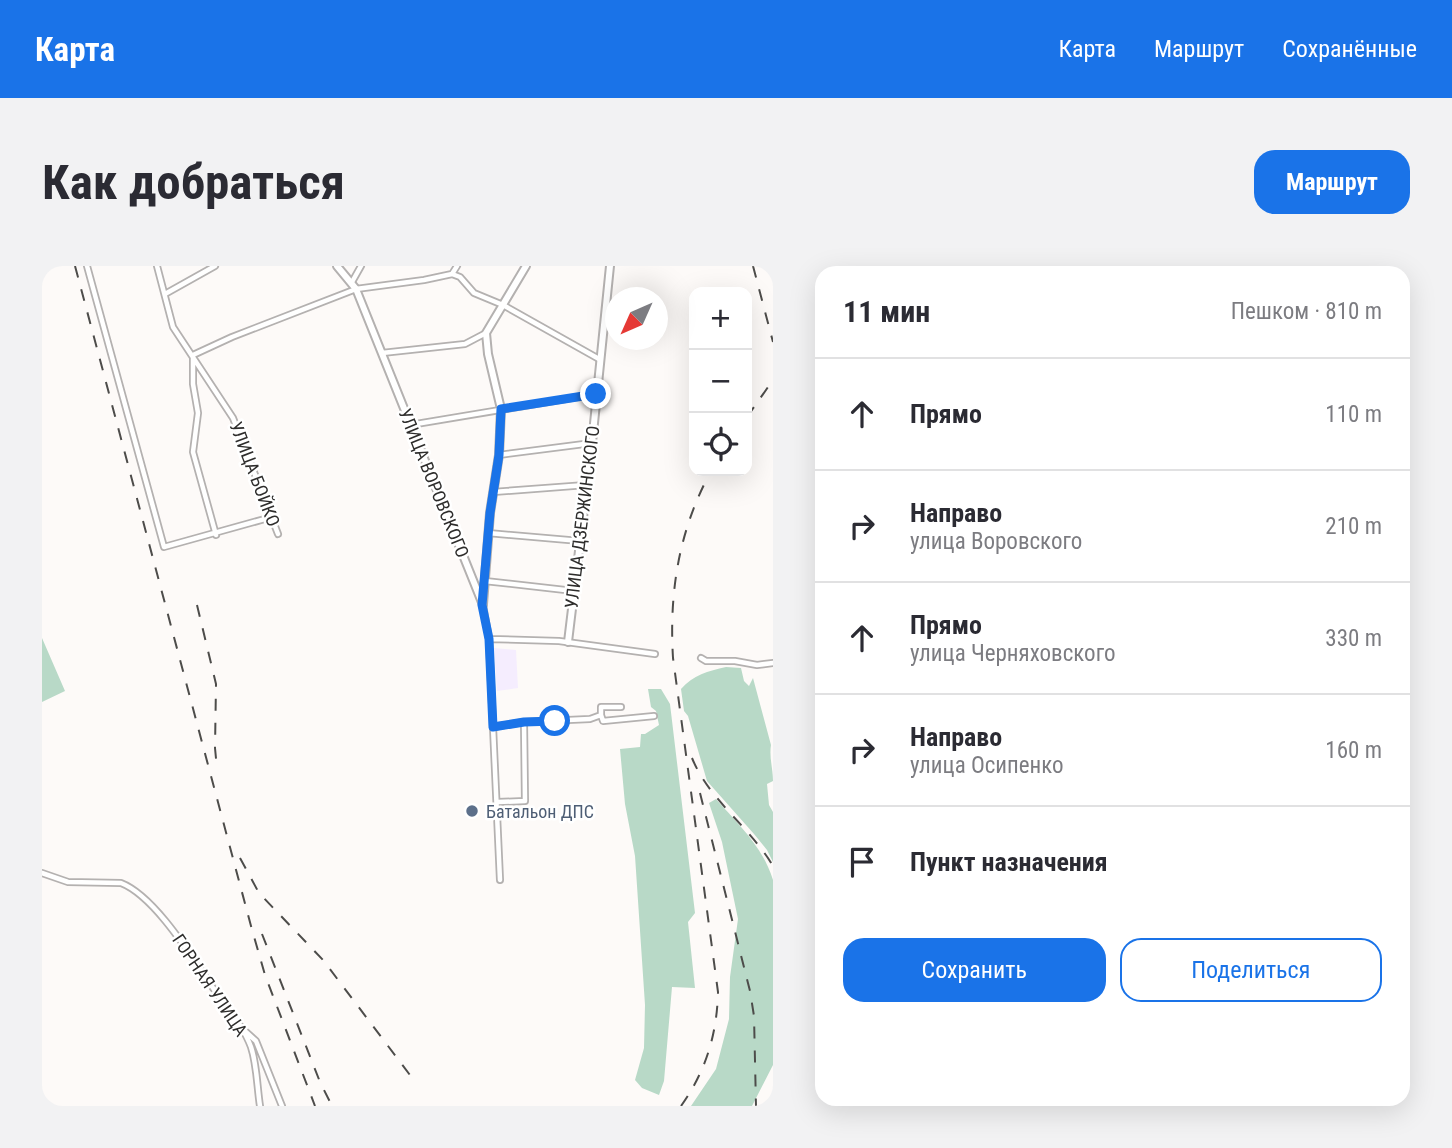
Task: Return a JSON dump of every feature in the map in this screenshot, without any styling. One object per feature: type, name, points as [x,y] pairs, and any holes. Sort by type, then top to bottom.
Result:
[{"type":"street","points":[[87,266],[164,547],[216,535],[272,517]]},
{"type":"street","name":"УЛИЦА БОЙКО","points":[[157,266],[173,327],[233,418],[278,534]]},
{"type":"street","points":[[164,294],[215,266]]},
{"type":"street","name":"УЛИЦА ВОРОВСКОГО","points":[[337,266],[356,289],[482,605],[489,639],[500,880]]},
{"type":"street","points":[[352,282],[361,266]]},
{"type":"street","points":[[452,274],[457,266]]},
{"type":"street","points":[[382,353],[465,344],[486,333],[526,266]]},
{"type":"street","name":"УЛИЦА ДЗЕРЖИНСКОГО","points":[[568,642],[610,266]]},
{"type":"street","points":[[216,535],[193,452],[198,413],[193,384],[193,355],[232,337],[356,289],[424,281],[452,274],[460,278],[474,293],[503,305],[599,359]]},
{"type":"street","points":[[482,605],[488,533],[499,455],[501,409],[488,354],[486,333]]},
{"type":"street","points":[[410,425],[596,394]]},
{"type":"street","points":[[499,455],[592,443]]},
{"type":"street","points":[[493,492],[586,485]]},
{"type":"street","points":[[488,533],[580,541]]},
{"type":"street","points":[[485,581],[574,590]]},
{"type":"street","points":[[489,639],[568,642],[655,654]]},
{"type":"street","points":[[701,658],[706,662],[736,661],[757,665],[773,663]]},
{"type":"street","points":[[621,707],[601,707],[603,721],[654,716]]},
{"type":"street","points":[[493,727],[524,722],[590,719],[601,715]]},
{"type":"street","points":[[498,802],[525,801],[524,722]]},
{"type":"street","name":"ГОРНАЯ УЛИЦА","points":[[42,873],[68,882],[121,883],[129,886],[149,904],[180,938],[243,1029],[252,1050],[260,1106]]},
{"type":"street","points":[[243,1029],[256,1041],[282,1106]]},
{"type":"shaded area","points":[[494,648],[516,650],[518,688],[497,691]]},
{"type":"green space","points":[[42,638],[65,691],[42,702]]},
{"type":"green space","points":[[726,667],[741,668],[744,681],[749,686],[753,678],[771,745],[773,781],[767,784],[769,805],[773,812],[773,862],[754,834],[707,781],[688,716],[684,711],[681,689],[701,674]]},
{"type":"green space","points":[[648,689],[661,689],[670,704],[695,913],[688,922],[695,988],[672,987],[664,1081],[659,1095],[642,1088],[635,1080],[644,1048],[645,1005],[635,856],[625,804],[620,749],[640,747],[641,734],[659,725],[656,711],[651,707]]},
{"type":"green space","points":[[716,799],[756,846],[773,880],[773,1065],[752,1106],[691,1106],[716,1069],[729,1019],[730,977],[738,919],[722,842],[709,803]]},
{"type":"railway","points":[[75,266],[251,926],[265,975],[315,1106]]},
{"type":"railway","points":[[753,266],[773,342]]},
{"type":"railway","points":[[750,413],[773,380]]},
{"type":"railway","points":[[681,1106],[690,1093],[708,1052],[715,1023],[718,992],[673,658],[672,633],[678,562],[691,516],[708,476]]},
{"type":"railway","points":[[197,605],[216,684],[217,769]]},
{"type":"railway","points":[[692,758],[709,787],[773,866]]},
{"type":"railway","points":[[700,793],[750,991],[754,1016],[756,1106]]},
{"type":"railway","points":[[240,858],[259,893],[323,960],[416,1083]]},
{"type":"railway","points":[[262,934],[332,1106]]},
{"type":"place","name":"Батальон ДПС","points":[[472,811]]},
{"type":"route","points":[[555,721],[493,727],[489,639],[482,605],[490,513],[499,455],[501,409],[596,394]]}]
